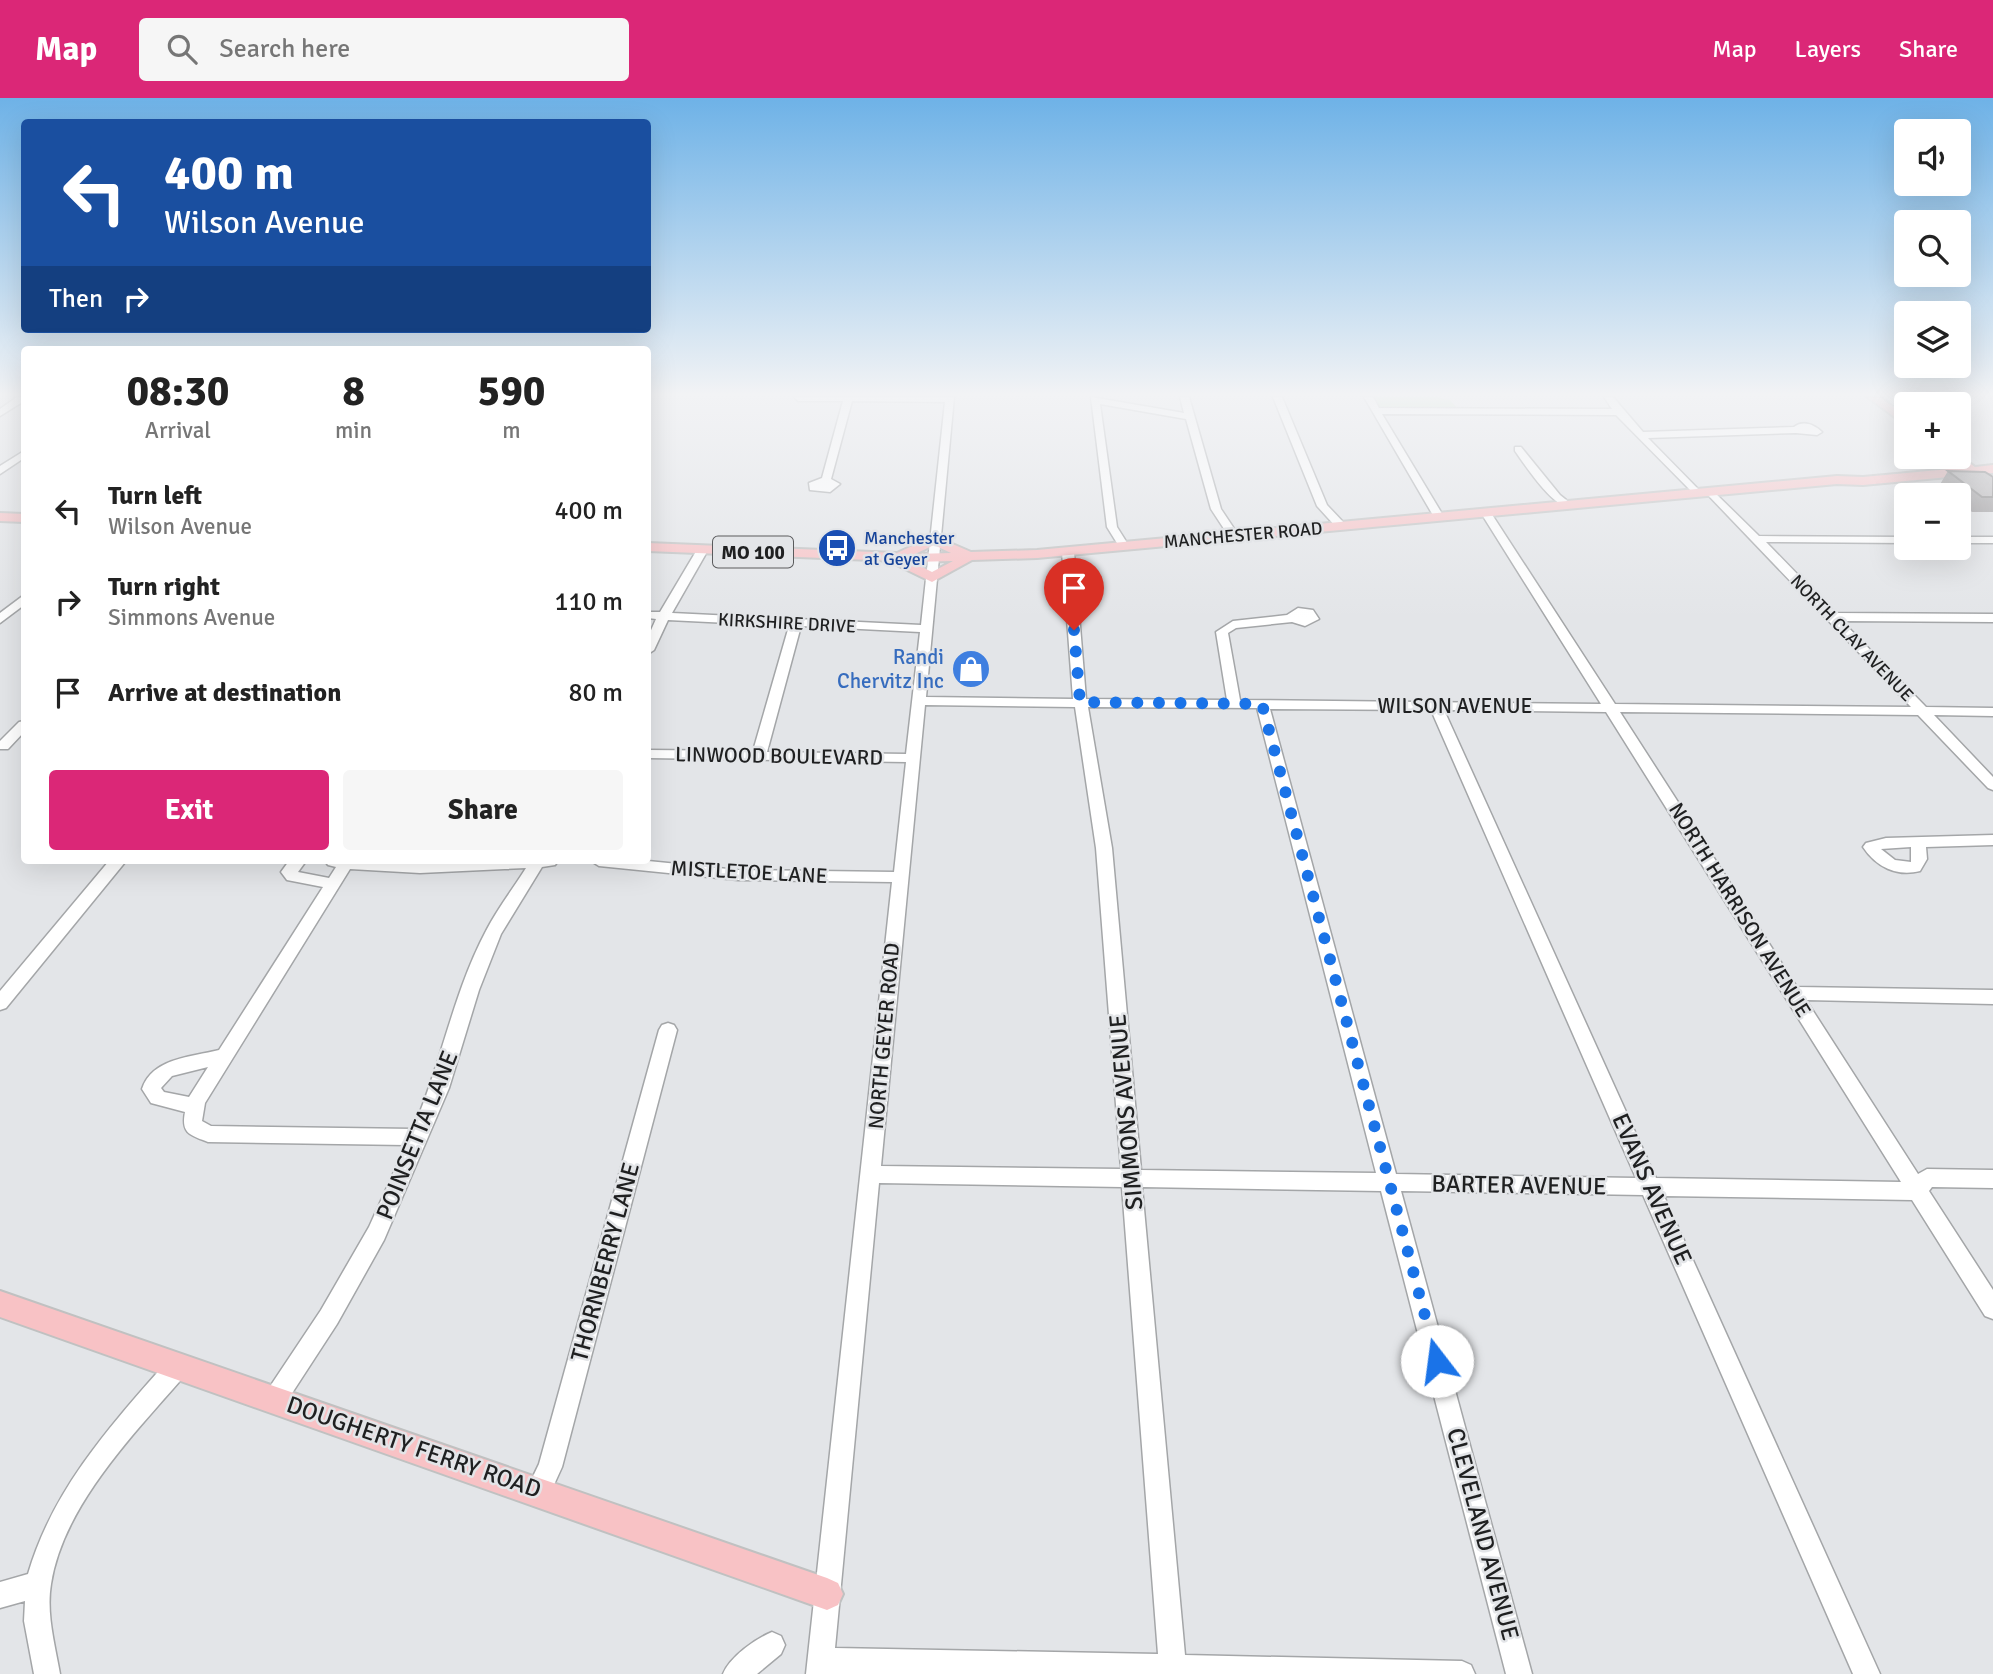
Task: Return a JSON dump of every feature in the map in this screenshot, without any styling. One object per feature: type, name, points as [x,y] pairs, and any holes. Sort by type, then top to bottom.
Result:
[{"type":"main road","name":"MANCHESTER ROAD","points":[[651,547],[892,558],[972,557],[1068,551],[1486,513],[1916,471]]},
{"type":"main road","points":[[1983,471],[1993,486]]},
{"type":"main road","points":[[0,517],[21,518]]},
{"type":"main road","points":[[892,558],[934,540],[972,557]]},
{"type":"main road","points":[[892,558],[920,569],[932,578],[951,565],[972,557]]},
{"type":"main road","name":"DOUGHERTY FERRY ROAD","points":[[0,1304],[827,1594]]},
{"type":"street","points":[[827,480],[830,471]]},
{"type":"street","name":"NORTH GEYER ROAD","points":[[820,1668],[941,471]]},
{"type":"street","points":[[1105,471],[1112,527],[1124,546]]},
{"type":"street","points":[[1205,471],[1216,509],[1234,536]]},
{"type":"street","points":[[1307,471],[1322,506],[1341,526]]},
{"type":"street","points":[[1411,471],[1439,517]]},
{"type":"street","points":[[1535,471],[1566,505]]},
{"type":"street","points":[[1675,471],[1696,493]]},
{"type":"street","name":"NORTH CLAY AVENUE","points":[[1711,492],[1993,785]]},
{"type":"street","name":"NORTH HARRISON AVENUE","points":[[1486,513],[1612,706],[1993,1309]]},
{"type":"street","points":[[1757,539],[1894,540]]},
{"type":"street","points":[[1971,540],[1993,540]]},
{"type":"street","points":[[651,644],[702,550]]},
{"type":"street","name":"SIMMONS AVENUE","points":[[1068,551],[1080,702],[1085,715],[1104,848],[1173,1670]]},
{"type":"street","points":[[0,619],[21,602]]},
{"type":"street","name":"KIRKSHIRE DRIVE","points":[[651,615],[926,629]]},
{"type":"street","points":[[1832,617],[1993,618]]},
{"type":"street","points":[[1234,704],[1223,632],[1233,625],[1294,618]]},
{"type":"street","points":[[759,755],[796,623]]},
{"type":"street","name":"WILSON AVENUE","points":[[917,701],[1612,706],[1993,712]]},
{"type":"street","name":"CLEVELAND AVENUE","points":[[1262,704],[1519,1674]]},
{"type":"street","name":"EVANS AVENUE","points":[[1435,705],[1867,1674]]},
{"type":"street","points":[[1,746],[21,728]]},
{"type":"street","points":[[1,746],[21,746]]},
{"type":"street","name":"LINWOOD BOULEVARD","points":[[651,754],[911,758]]},
{"type":"street","points":[[1917,844],[1993,840]]},
{"type":"street","points":[[0,1003],[116,864]]},
{"type":"street","points":[[296,864],[289,872],[293,876],[333,884]]},
{"type":"street","points":[[194,1116],[225,1056],[333,884],[339,864]]},
{"type":"street","points":[[355,864],[419,868],[512,864]]},
{"type":"street","name":"POINSETTA LANE","points":[[275,1399],[329,1317],[377,1233],[440,1088],[470,990],[493,933],[536,864]]},
{"type":"street","name":"MISTLETOE LANE","points":[[629,864],[738,875],[899,877]]},
{"type":"street","points":[[1792,993],[1993,997]]},
{"type":"street","name":"THORNBERRY LANE","points":[[538,1491],[550,1467],[668,1030]]},
{"type":"street","points":[[225,1056],[166,1070],[154,1080],[151,1089],[158,1098],[194,1116],[208,1134],[418,1137]]},
{"type":"street","name":"BARTER AVENUE","points":[[872,1174],[1917,1191],[1927,1178],[1993,1179]]},
{"type":"street","points":[[47,1674],[37,1621],[38,1584],[51,1537],[72,1498],[127,1425],[178,1366]]},
{"type":"street","points":[[0,1595],[38,1584]]},
{"type":"street","points":[[736,1674],[772,1645]]},
{"type":"street","points":[[820,1668],[1462,1674]]},
{"type":"building","points":[[1948,471],[1985,472],[1993,477],[1993,497],[1982,497],[1971,489],[1971,483],[1964,483]]},
{"type":"place","name":"Manchester at Geyer","points":[[837,548]]},
{"type":"place","name":"Randi Chervitz Inc","points":[[971,669]]},
{"type":"route","points":[[1074,630],[1080,702],[1262,704],[1437,1361]]}]
